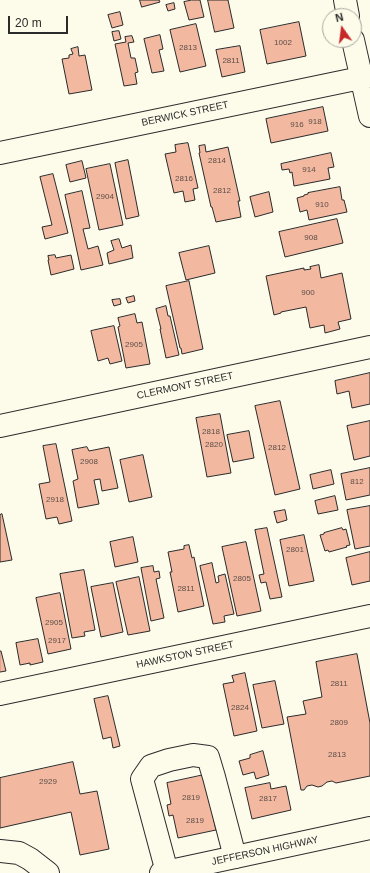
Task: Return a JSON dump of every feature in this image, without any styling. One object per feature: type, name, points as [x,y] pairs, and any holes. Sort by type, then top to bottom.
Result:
[{"type":"street","points":[[356,48],[366,76],[370,116]]},
{"type":"street","name":"BERWICK STREET","points":[[0,153],[366,76]]},
{"type":"street","name":"CLERMONT STREET","points":[[0,426],[370,347]]},
{"type":"street","name":"HAWKSTON STREET","points":[[0,694],[370,616]]},
{"type":"street","points":[[164,872],[142,778],[151,766],[169,760],[193,755],[208,757],[235,857]]},
{"type":"street","name":"JEFFERSON HIGHWAY","points":[[164,872],[370,828]]},
{"type":"street","points":[[0,851],[18,853],[30,859],[48,873]]},
{"type":"building","points":[[140,0],[159,0],[160,2],[142,7]]},
{"type":"building","points":[[200,0],[204,17],[189,20],[184,2]]},
{"type":"building","points":[[208,0],[228,0],[234,28],[215,32]]},
{"type":"building","points":[[174,3],[175,9],[168,11],[166,5]]},
{"type":"building","points":[[120,12],[123,25],[112,28],[108,15]]},
{"type":"building","points":[[299,22],[306,56],[267,64],[260,30]]},
{"type":"building","points":[[196,24],[206,66],[180,72],[170,30]]},
{"type":"building","points":[[119,31],[121,39],[114,41],[112,32]]},
{"type":"building","points":[[160,35],[163,49],[159,50],[164,71],[152,73],[144,39]]},
{"type":"building","points":[[132,36],[134,42],[128,43],[131,58],[135,58],[138,72],[135,73],[137,84],[124,86],[115,44],[126,42],[125,37]]},
{"type":"building","points":[[240,46],[245,72],[222,77],[216,50]]},
{"type":"building","points":[[78,47],[79,56],[85,55],[92,90],[69,94],[62,59],[69,58],[69,55],[73,54],[71,49]]},
{"type":"building","points":[[323,107],[328,131],[271,143],[266,119]]},
{"type":"building","points":[[188,143],[198,188],[193,189],[195,200],[185,202],[183,191],[174,193],[165,154],[176,152],[175,145]]},
{"type":"building","points":[[205,145],[206,152],[228,147],[240,201],[238,201],[241,217],[216,222],[211,207],[199,153],[199,146]]},
{"type":"building","points":[[331,153],[334,167],[328,168],[330,179],[294,186],[292,172],[290,173],[289,169],[282,170],[281,164]]},
{"type":"building","points":[[128,160],[139,216],[126,219],[115,163]]},
{"type":"building","points":[[82,161],[86,178],[70,182],[66,165]]},
{"type":"building","points":[[110,164],[123,225],[99,230],[86,169]]},
{"type":"building","points":[[53,174],[68,233],[45,239],[42,227],[52,225],[40,177]]},
{"type":"building","points":[[340,187],[342,200],[344,200],[347,212],[309,220],[307,210],[300,212],[297,198],[308,193]]},
{"type":"building","points":[[82,191],[90,228],[83,229],[88,249],[98,246],[103,265],[81,270],[65,195]]},
{"type":"building","points":[[269,192],[273,212],[255,217],[250,197]]},
{"type":"building","points":[[337,219],[343,243],[285,257],[279,232]]},
{"type":"building","points":[[119,239],[122,248],[131,245],[133,258],[109,264],[107,253],[114,250],[111,241]]},
{"type":"building","points":[[209,246],[215,273],[186,280],[179,253]]},
{"type":"building","points":[[55,255],[56,258],[71,255],[74,269],[51,275],[48,256]]},
{"type":"building","points":[[319,265],[321,278],[342,273],[351,319],[338,322],[340,329],[325,333],[324,325],[310,328],[306,307],[281,312],[274,315],[266,276],[304,268],[304,270],[311,269],[310,267]]},
{"type":"building","points":[[189,281],[203,349],[182,354],[166,286]]},
{"type":"building","points":[[134,296],[135,301],[128,303],[126,298]]},
{"type":"building","points":[[120,299],[121,304],[114,306],[112,300]]},
{"type":"building","points":[[166,306],[168,316],[170,316],[179,355],[166,358],[156,309]]},
{"type":"building","points":[[135,314],[137,323],[142,322],[150,364],[126,368],[118,327],[120,326],[118,318]]},
{"type":"building","points":[[114,326],[122,361],[110,364],[108,358],[98,361],[91,331]]},
{"type":"building","points":[[370,373],[370,404],[352,408],[349,391],[337,394],[335,381]]},
{"type":"building","points":[[280,401],[300,489],[275,495],[255,406]]},
{"type":"building","points":[[220,414],[231,473],[207,477],[196,418]]},
{"type":"building","points":[[370,421],[370,456],[354,460],[347,426]]},
{"type":"building","points":[[249,431],[254,458],[233,462],[227,435]]},
{"type":"building","points":[[56,444],[72,521],[59,524],[57,517],[46,519],[39,484],[50,482],[43,446]]},
{"type":"building","points":[[87,447],[89,451],[109,447],[118,488],[102,491],[100,479],[94,480],[99,504],[78,508],[73,481],[78,479],[72,450]]},
{"type":"building","points":[[143,455],[152,497],[129,502],[120,460]]},
{"type":"building","points":[[370,468],[370,495],[346,500],[341,474]]},
{"type":"building","points":[[331,470],[334,484],[313,489],[310,475]]},
{"type":"building","points":[[335,496],[338,510],[318,514],[315,501]]},
{"type":"building","points":[[370,506],[370,546],[355,549],[347,510]]},
{"type":"building","points":[[285,510],[287,520],[277,523],[274,512]]},
{"type":"building","points":[[2,514],[12,560],[0,562],[0,515]]},
{"type":"building","points":[[267,528],[282,597],[270,599],[266,582],[261,583],[259,575],[264,574],[255,530]]},
{"type":"building","points":[[342,528],[343,530],[346,529],[350,545],[329,552],[328,550],[325,551],[320,535]]},
{"type":"building","points":[[304,535],[314,581],[289,586],[280,540]]},
{"type":"building","points":[[133,537],[138,562],[115,567],[110,542]]},
{"type":"building","points":[[246,542],[261,611],[237,616],[222,547]]},
{"type":"building","points":[[189,545],[192,558],[194,557],[204,606],[178,612],[170,572],[172,572],[168,552],[184,549],[184,546]]},
{"type":"building","points":[[370,552],[370,581],[352,585],[346,558]]},
{"type":"building","points":[[212,563],[216,583],[219,582],[218,576],[225,574],[234,614],[224,616],[225,622],[213,624],[200,566]]},
{"type":"building","points":[[153,566],[154,572],[159,571],[160,578],[156,579],[164,618],[151,621],[141,568]]},
{"type":"building","points":[[84,570],[95,630],[84,632],[85,636],[72,638],[60,574]]},
{"type":"building","points":[[139,577],[150,631],[128,635],[116,582]]},
{"type":"building","points":[[113,583],[123,632],[101,637],[91,587]]},
{"type":"building","points":[[60,593],[71,649],[48,654],[36,598]]},
{"type":"building","points":[[38,639],[43,662],[30,665],[30,663],[20,665],[16,643]]},
{"type":"building","points":[[0,651],[6,671],[0,672]]},
{"type":"building","points":[[357,654],[370,723],[370,776],[336,783],[332,781],[327,782],[318,787],[312,785],[307,786],[304,790],[301,790],[287,717],[306,714],[303,701],[322,697],[316,662]]},
{"type":"building","points":[[245,673],[257,731],[234,736],[223,684],[234,682],[232,676]]},
{"type":"building","points":[[275,681],[284,724],[262,728],[253,685]]},
{"type":"building","points":[[108,696],[120,746],[113,748],[111,737],[103,739],[94,699]]},
{"type":"building","points":[[263,751],[269,775],[256,779],[254,772],[243,775],[239,761],[250,758],[250,755]]},
{"type":"building","points":[[73,762],[80,794],[97,791],[109,849],[80,855],[71,812],[0,828],[0,778]]},
{"type":"building","points":[[204,775],[216,830],[178,838],[173,815],[169,816],[167,805],[171,804],[167,783]]},
{"type":"building","points":[[270,783],[271,789],[286,786],[291,810],[252,819],[245,788]]}]
